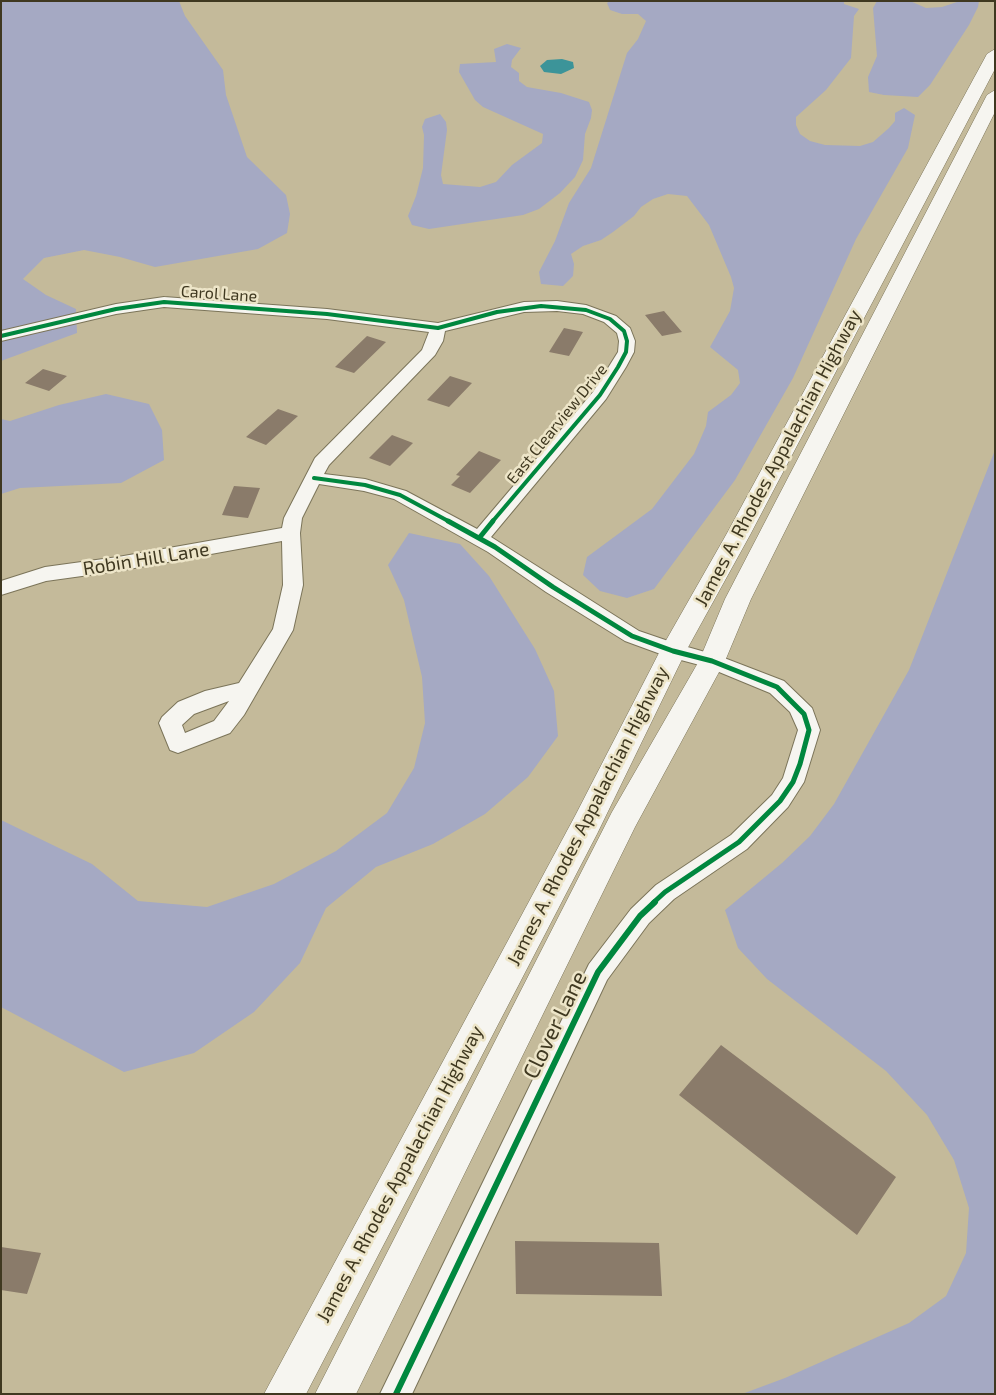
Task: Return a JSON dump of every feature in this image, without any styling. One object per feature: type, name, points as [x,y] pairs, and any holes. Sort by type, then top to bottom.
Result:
[{"type":"highway","name":"James A. Rhodes Appalachian Highway","points":[[335,1394],[618,830],[712,661],[738,599],[989,96],[995,54]]},
{"type":"highway","name":"James A. Rhodes Appalachian Highway","points":[[284,1394],[581,834],[672,650],[989,96]]},
{"type":"street","name":"Carol Lane","points":[[1,336],[116,309],[164,302],[328,314],[438,328]]},
{"type":"street","name":"East Clearview Drive","points":[[438,328],[497,312],[557,306],[586,310],[610,319],[624,331],[627,341],[626,352],[600,395],[480,537]]},
{"type":"street","points":[[246,689],[283,630],[293,585],[291,533],[293,518],[321,462],[334,446],[429,352],[435,341],[438,328]]},
{"type":"street","name":"Clover Lane","points":[[314,478],[392,491],[480,537],[596,615],[632,636],[712,661],[776,687],[793,700],[804,714],[808,738],[792,782],[780,802],[739,842],[665,892],[640,916],[598,972],[396,1394]]},
{"type":"street","name":"Robin Hill Lane","points":[[1,588],[46,574],[241,543],[291,533]]},
{"type":"shaded area","points":[[1,1],[179,1],[185,16],[223,70],[226,95],[247,157],[286,195],[290,214],[287,233],[258,249],[155,267],[120,257],[84,250],[44,258],[23,279],[46,295],[76,309],[77,333],[1,361]]},
{"type":"shaded area","points":[[610,1],[844,1],[844,4],[859,9],[854,16],[851,58],[826,90],[796,117],[796,125],[800,134],[810,141],[825,145],[860,146],[873,142],[889,128],[895,121],[895,113],[904,108],[915,115],[908,148],[856,239],[793,378],[735,480],[654,589],[627,598],[600,591],[583,575],[587,557],[652,509],[694,454],[706,426],[708,412],[731,395],[740,383],[738,370],[710,347],[730,311],[734,288],[731,277],[709,225],[687,196],[668,194],[653,199],[613,232],[601,240],[583,246],[571,254],[574,264],[573,276],[563,286],[541,284],[539,272],[555,241],[569,203],[591,168],[627,53],[638,39],[646,21],[638,14],[622,14],[610,10],[607,3]]},
{"type":"shaded area","points":[[877,1],[910,1],[926,8],[942,7],[960,1],[979,1],[969,25],[930,85],[918,97],[869,92],[868,77],[877,56],[873,8]]},
{"type":"shaded area","points":[[507,44],[521,48],[512,60],[511,67],[519,73],[519,81],[527,87],[561,93],[589,102],[592,110],[591,118],[585,134],[583,160],[575,177],[560,193],[539,209],[523,215],[429,229],[412,225],[408,216],[416,196],[423,168],[424,135],[422,127],[425,119],[440,114],[446,122],[447,130],[441,175],[443,184],[480,187],[496,182],[512,165],[542,143],[543,134],[483,107],[475,100],[459,72],[460,64],[496,62],[494,49]]},
{"type":"shaded area","points":[[106,394],[149,404],[162,430],[164,460],[121,483],[20,488],[1,494],[1,419],[10,421],[59,405]]},
{"type":"shaded area","points":[[995,450],[995,1394],[742,1394],[785,1378],[909,1323],[946,1296],[966,1253],[969,1208],[954,1160],[927,1115],[886,1071],[767,979],[738,948],[725,910],[782,863],[810,836],[834,804],[909,670]]},
{"type":"shaded area","points":[[409,533],[460,544],[489,576],[535,649],[554,691],[558,736],[528,777],[485,814],[433,844],[376,867],[326,908],[300,963],[254,1012],[194,1053],[124,1072],[1,1007],[1,820],[92,864],[138,901],[207,907],[274,884],[336,851],[387,813],[414,768],[425,723],[422,677],[404,600],[388,565]]},
{"type":"water","points":[[562,59],[573,62],[574,68],[561,74],[544,72],[540,66],[547,60]]},
{"type":"building","points":[[664,311],[682,332],[662,336],[645,315]]},
{"type":"building","points":[[564,328],[583,332],[569,356],[549,352]]},
{"type":"building","points":[[367,336],[386,342],[354,373],[335,367]]},
{"type":"building","points":[[43,369],[67,376],[49,391],[25,383]]},
{"type":"building","points":[[450,376],[472,383],[449,407],[427,400]]},
{"type":"building","points":[[278,409],[298,416],[266,445],[246,437]]},
{"type":"building","points":[[392,435],[413,443],[390,466],[369,458]]},
{"type":"building","points":[[479,451],[501,460],[470,493],[451,485],[460,476],[456,475]]},
{"type":"building","points":[[234,486],[260,488],[248,518],[222,515]]},
{"type":"building","points":[[721,1045],[896,1177],[857,1235],[679,1095]]},
{"type":"building","points":[[515,1241],[659,1243],[662,1296],[516,1294]]},
{"type":"building","points":[[1,1247],[41,1253],[27,1294],[1,1290]]},
{"type":"cycle path","points":[[1,336],[116,309],[164,302],[327,314],[438,328],[497,312],[541,306],[586,310],[610,319],[624,331],[627,341],[626,352],[618,367],[600,395],[480,537]]},
{"type":"cycle path","points":[[314,478],[365,485],[400,495],[495,547],[553,587],[632,636],[673,651],[712,661],[777,687],[804,714],[809,730],[793,782],[780,801],[739,842],[665,892],[640,916],[598,972],[396,1394]]}]
